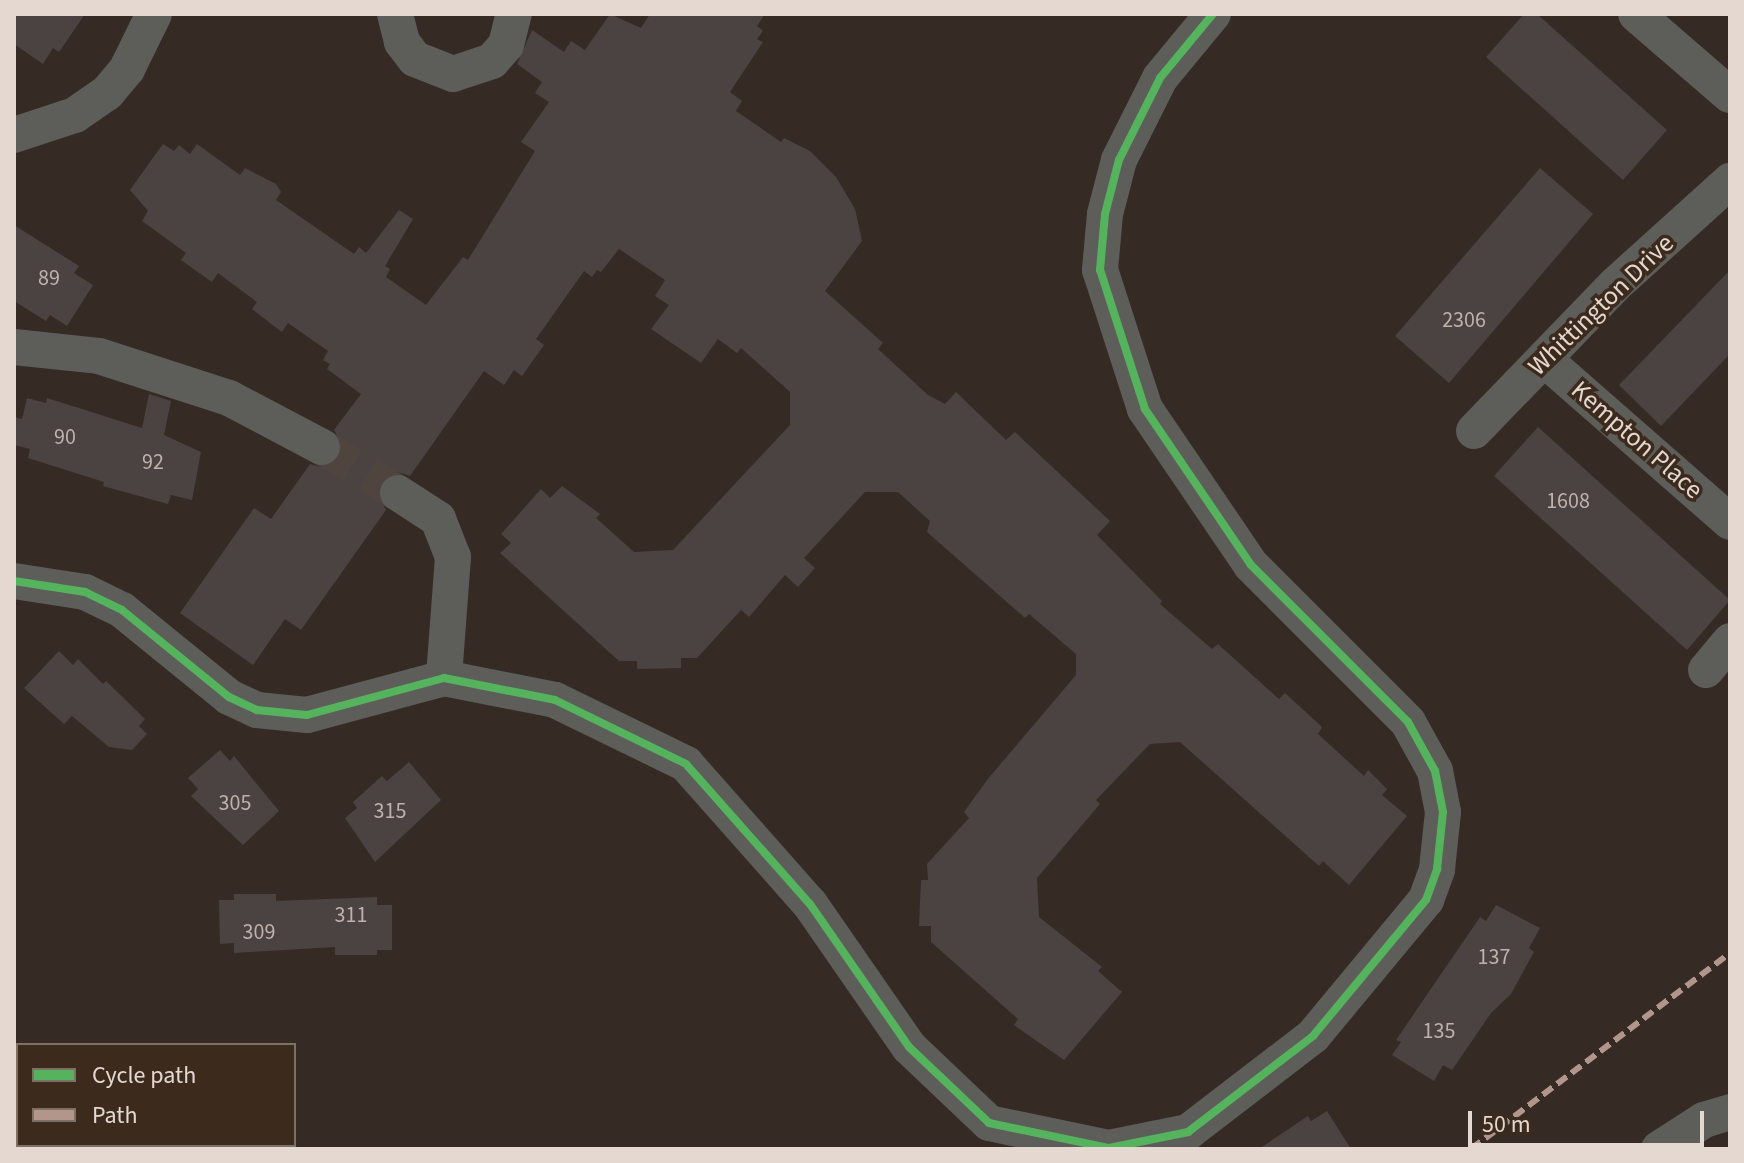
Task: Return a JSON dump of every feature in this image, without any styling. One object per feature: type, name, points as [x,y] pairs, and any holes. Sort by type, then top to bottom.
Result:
[{"type":"street","points":[[14,135],[75,115],[107,93],[127,69],[154,14]]},
{"type":"street","points":[[395,14],[402,42],[415,59],[453,74],[492,61],[506,45],[514,14]]},
{"type":"street","points":[[14,581],[85,592],[122,610],[229,697],[257,710],[307,715],[444,678],[555,700],[686,764],[810,904],[909,1047],[989,1123],[1109,1148],[1188,1132],[1313,1036],[1426,900],[1437,869],[1443,812],[1435,771],[1408,722],[1251,565],[1145,409],[1100,270],[1105,214],[1119,160],[1160,78],[1213,14]]},
{"type":"street","points":[[1636,14],[1730,95]]},
{"type":"street","name":"Whittington Drive","points":[[1474,431],[1616,284],[1730,181]]},
{"type":"street","points":[[14,347],[99,356],[229,398],[322,447]]},
{"type":"street","name":"Kempton Place","points":[[1544,359],[1730,522]]},
{"type":"street","points":[[398,493],[438,519],[453,557],[444,678]]},
{"type":"street","points":[[1706,670],[1730,641]]},
{"type":"street","points":[[1659,1149],[1704,1120],[1730,1112]]},
{"type":"building","points":[[14,14],[85,14],[59,52],[53,48],[43,64],[14,44]]},
{"type":"building","points":[[610,14],[641,28],[650,14],[765,14],[757,26],[763,31],[757,39],[763,42],[730,92],[742,101],[736,111],[781,142],[784,138],[810,151],[836,177],[855,209],[862,241],[825,291],[883,343],[878,349],[928,395],[945,404],[956,392],[1006,440],[1015,432],[1110,521],[1097,535],[1162,601],[1160,604],[1212,649],[1218,644],[1279,699],[1285,693],[1322,727],[1318,734],[1364,776],[1368,770],[1387,789],[1382,795],[1407,816],[1349,885],[1323,861],[1319,866],[1180,742],[1150,744],[1096,800],[1100,804],[1037,878],[1039,917],[1102,967],[1098,971],[1122,992],[1064,1060],[1014,1025],[1018,1019],[931,942],[931,926],[919,926],[921,880],[928,880],[927,864],[969,818],[964,812],[987,780],[1076,675],[1076,654],[1029,614],[1025,618],[927,532],[930,521],[898,492],[865,492],[804,558],[815,568],[798,587],[785,575],[749,617],[741,610],[697,658],[681,658],[681,668],[637,669],[637,661],[619,661],[500,553],[511,543],[501,534],[541,489],[550,498],[562,486],[600,514],[596,518],[634,552],[673,550],[790,425],[790,392],[741,348],[737,353],[718,339],[701,363],[651,329],[669,305],[655,296],[665,280],[619,249],[601,272],[597,270],[592,277],[584,271],[536,339],[544,345],[522,376],[514,370],[504,385],[484,371],[410,476],[398,472],[381,481],[377,493],[386,510],[301,630],[285,619],[253,665],[180,613],[254,508],[271,519],[310,464],[324,468],[340,457],[343,445],[334,430],[361,394],[327,369],[330,364],[323,360],[328,351],[288,323],[282,332],[252,309],[257,302],[218,273],[212,282],[181,260],[186,253],[142,221],[148,211],[130,190],[163,144],[174,151],[179,145],[190,154],[197,144],[240,175],[245,168],[276,184],[281,192],[276,200],[354,254],[359,247],[366,253],[399,210],[413,219],[385,266],[390,269],[386,277],[426,305],[463,257],[468,260],[535,151],[521,142],[549,102],[535,93],[542,82],[517,64],[532,30],[564,52],[571,41],[585,50]]},
{"type":"building","points":[[1524,14],[1537,14],[1667,130],[1623,180],[1486,57]]},
{"type":"building","points":[[1540,168],[1593,214],[1449,383],[1395,336]]},
{"type":"building","points":[[14,225],[79,266],[74,273],[93,285],[67,326],[50,315],[46,321],[14,301]]},
{"type":"building","points":[[1730,270],[1730,354],[1661,426],[1619,385]]},
{"type":"building","points":[[149,394],[171,401],[164,435],[201,452],[192,500],[171,495],[168,504],[103,486],[104,482],[28,458],[30,449],[14,445],[14,417],[22,419],[27,398],[46,403],[47,398],[142,428]]},
{"type":"building","points":[[1538,427],[1730,600],[1687,650],[1494,476]]},
{"type":"building","points":[[59,651],[73,665],[78,659],[103,684],[106,681],[145,719],[139,726],[147,734],[132,750],[109,747],[72,716],[64,724],[24,688]]},
{"type":"building","points":[[220,750],[230,761],[234,756],[279,811],[243,845],[191,796],[198,789],[188,778]]},
{"type":"building","points":[[409,762],[441,800],[375,862],[345,818],[357,808],[353,802],[382,776],[387,781]]},
{"type":"building","points":[[234,894],[276,894],[276,901],[377,897],[377,905],[392,905],[392,950],[377,950],[377,955],[335,955],[335,947],[234,953],[234,943],[220,944],[219,900],[234,900]]},
{"type":"building","points":[[1496,905],[1540,928],[1529,948],[1534,952],[1511,994],[1491,1013],[1452,1070],[1443,1065],[1434,1081],[1392,1055],[1401,1042],[1396,1040],[1480,917],[1486,921]]},
{"type":"building","points":[[1327,1111],[1351,1149],[1259,1149],[1308,1116],[1311,1121]]},
{"type":"tunnel","points":[[322,447],[398,493]]},
{"type":"marked path","points":[[1471,1149],[1730,953]]},
{"type":"cycle path","points":[[14,581],[85,592],[122,610],[229,697],[257,710],[307,715],[444,678],[555,700],[686,764],[810,904],[909,1047],[989,1123],[1109,1148],[1188,1132],[1313,1036],[1426,900],[1437,869],[1443,812],[1435,771],[1408,722],[1251,565],[1145,409],[1100,270],[1105,214],[1119,160],[1160,78],[1213,14]]}]
